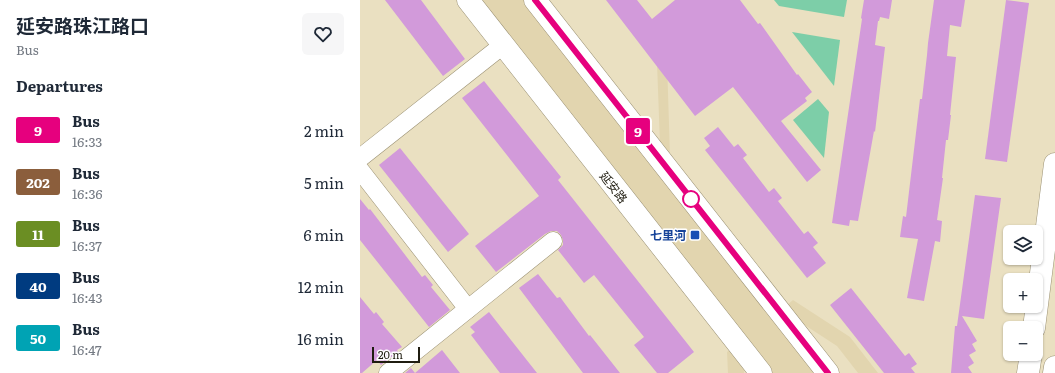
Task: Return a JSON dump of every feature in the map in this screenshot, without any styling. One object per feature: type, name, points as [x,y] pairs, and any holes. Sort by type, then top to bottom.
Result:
[{"type":"main road","name":"延安路","points":[[468,0],[760,373]]},
{"type":"main road","points":[[535,0],[828,373]]},
{"type":"main road","points":[[1035,321],[1055,164]]},
{"type":"main road","points":[[1028,373],[1030,361]]},
{"type":"main road","points":[[1054,373],[1055,367]]},
{"type":"street","points":[[360,158],[503,45]]},
{"type":"street","points":[[360,170],[468,309]]},
{"type":"street","points":[[388,373],[553,241]]},
{"type":"shaded area","points":[[472,0],[532,0],[660,144],[657,63],[667,60],[670,157],[779,312],[793,300],[850,337],[878,373],[858,373],[837,346],[797,320],[827,373],[766,373],[744,363],[744,373],[728,373],[727,352],[740,342]]},
{"type":"green space","points":[[774,0],[847,0],[844,17],[779,6]]},
{"type":"green space","points":[[792,32],[840,40],[834,86]]},
{"type":"green space","points":[[818,99],[829,112],[824,158],[793,120]]},
{"type":"building","points":[[385,0],[421,0],[465,59],[443,76]]},
{"type":"building","points":[[606,0],[637,0],[652,19],[675,0],[740,0],[758,24],[760,23],[797,75],[798,74],[812,92],[805,98],[807,101],[781,121],[821,170],[807,182],[733,87],[695,116]]},
{"type":"building","points":[[864,0],[892,0],[889,19],[880,17],[878,21],[875,45],[885,47],[875,132],[874,131],[858,221],[850,220],[849,226],[832,223]]},
{"type":"building","points":[[934,0],[965,0],[961,27],[950,25],[947,56],[956,57],[951,115],[948,140],[946,140],[943,178],[937,220],[942,221],[940,242],[935,241],[924,301],[907,298],[918,239],[900,237],[903,216],[906,217],[920,99],[922,99]]},
{"type":"building","points":[[1006,0],[1029,3],[1007,162],[985,159]]},
{"type":"building","points":[[484,81],[561,177],[558,180],[694,352],[668,373],[657,373],[634,345],[644,337],[594,275],[584,283],[558,250],[563,245],[563,240],[557,231],[551,231],[545,234],[496,272],[475,246],[539,196],[462,98]]},
{"type":"building","points":[[718,127],[734,147],[738,144],[747,155],[743,158],[769,192],[774,188],[782,198],[778,201],[804,234],[808,231],[818,243],[813,247],[826,263],[807,278],[705,150],[710,146],[704,138]]},
{"type":"building","points":[[400,148],[469,234],[448,252],[379,165]]},
{"type":"building","points":[[975,195],[1001,198],[984,319],[962,316],[977,341],[972,344],[976,351],[969,355],[974,363],[968,367],[972,373],[951,373],[955,326],[957,326]]},
{"type":"building","points":[[360,199],[369,210],[370,209],[422,277],[425,275],[433,285],[431,287],[450,310],[429,327],[360,240]]},
{"type":"building","points":[[538,274],[557,298],[560,297],[589,336],[590,335],[620,373],[583,373],[519,288]]},
{"type":"building","points":[[851,288],[905,356],[909,353],[917,364],[911,368],[915,373],[884,373],[830,305]]},
{"type":"building","points":[[360,297],[374,314],[376,312],[384,322],[382,324],[402,347],[381,365],[377,360],[362,373],[360,373]]},
{"type":"building","points":[[489,312],[537,373],[500,373],[471,335],[475,332],[470,327]]},
{"type":"building","points":[[442,350],[460,373],[415,373]]},
{"type":"building","points":[[411,368],[415,373],[405,373]]},
{"type":"bus line","name":"9","points":[[535,0],[828,373]]},
{"type":"place","name":"七里河","points":[[695,235]]}]
